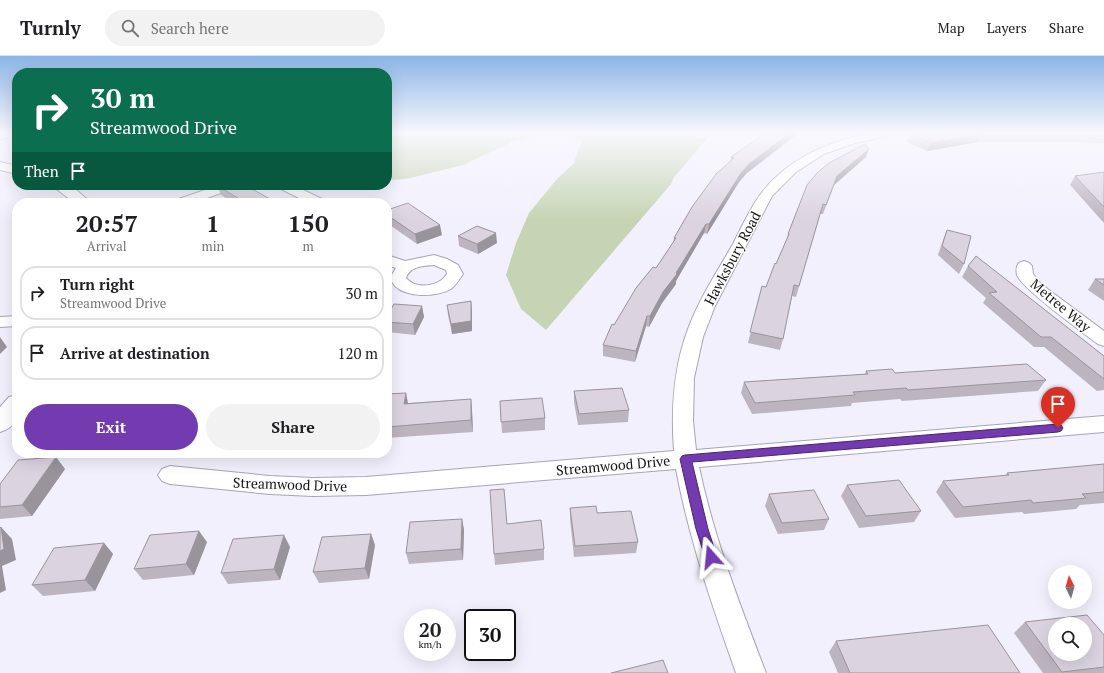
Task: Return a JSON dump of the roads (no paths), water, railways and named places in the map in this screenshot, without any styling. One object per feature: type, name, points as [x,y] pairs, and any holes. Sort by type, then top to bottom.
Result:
[{"type":"street","name":"Hawksbury Road","points":[[751,673],[702,529],[685,459],[682,429],[683,400],[687,364],[694,337],[704,311],[766,194],[778,179],[801,162]]},
{"type":"street","points":[[0,166],[12,169]]},
{"type":"street","points":[[68,190],[78,198]]},
{"type":"street","points":[[195,198],[218,190]]},
{"type":"street","points":[[293,190],[309,198]]},
{"type":"street","points":[[392,262],[406,267]]},
{"type":"street","name":"Metree Way","points":[[1024,266],[1025,275],[1035,287],[1104,340]]},
{"type":"street","points":[[0,322],[12,321]]},
{"type":"street","points":[[0,423],[12,409]]},
{"type":"street","name":"Streamwood Drive","points":[[170,475],[270,485],[313,487],[366,486],[1104,424]]}]
